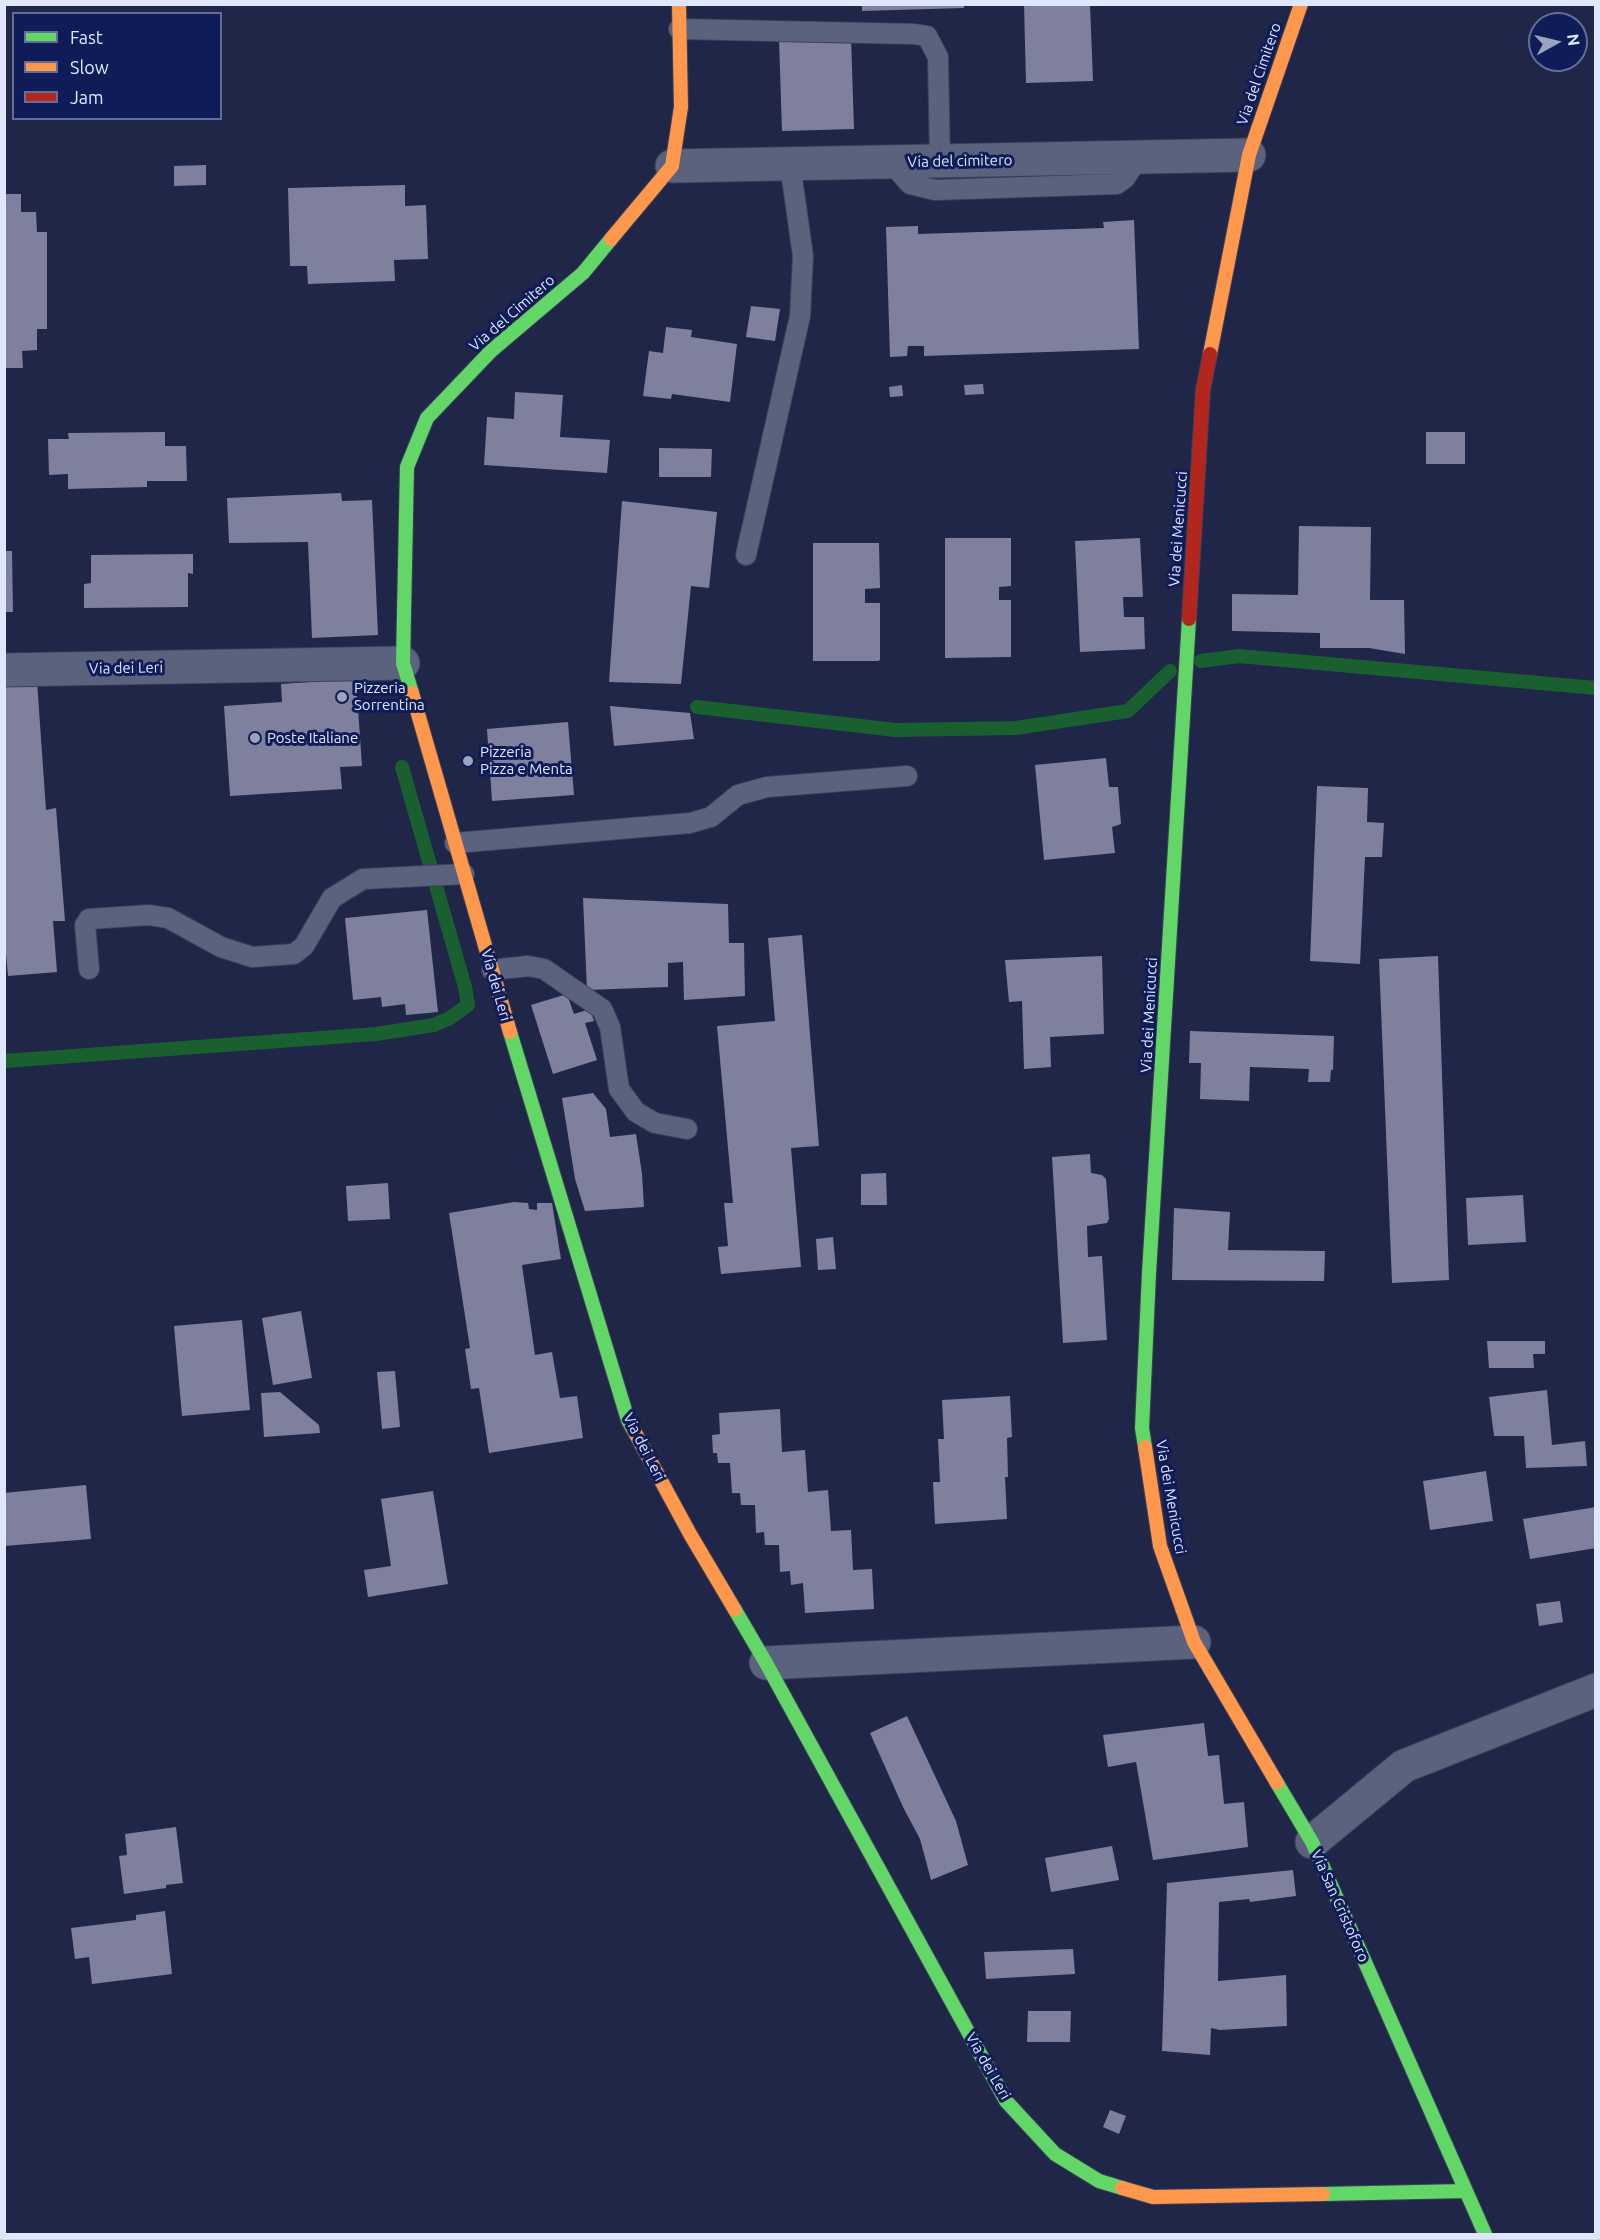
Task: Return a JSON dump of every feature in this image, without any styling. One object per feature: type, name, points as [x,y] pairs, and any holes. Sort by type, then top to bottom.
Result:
[{"type":"street","points":[[672,166],[681,107],[679,4]]},
{"type":"street","name":"Via del Cimitero","points":[[1249,155],[1301,4]]},
{"type":"street","name":"Via del cimitero","points":[[672,166],[1249,155]]},
{"type":"street","name":"Via dei Menicucci","points":[[1249,155],[1203,390],[1142,1428],[1160,1546],[1194,1642],[1312,1842]]},
{"type":"street","name":"Via del Cimitero","points":[[403,663],[407,467],[427,418],[491,351],[583,273],[672,166]]},
{"type":"street","name":"Via dei Leri","points":[[4,670],[403,663],[492,970],[628,1420],[690,1534],[766,1663],[1006,2101],[1055,2154],[1099,2181],[1153,2197],[1466,2191]]},
{"type":"street","points":[[766,1663],[1194,1642]]},
{"type":"street","name":"Via San Cristoforo","points":[[1485,2235],[1312,1842],[1404,1766],[1596,1690]]},
{"type":"lane","points":[[679,29],[927,36],[938,57],[940,161]]},
{"type":"lane","points":[[891,162],[910,184],[936,190],[1117,184],[1125,178],[1139,157]]},
{"type":"lane","points":[[746,555],[800,316],[803,256],[790,164]]},
{"type":"lane","points":[[455,843],[690,823],[711,817],[738,795],[767,787],[907,776]]},
{"type":"lane","points":[[89,969],[85,925],[89,919],[159,916],[168,918],[221,947],[252,957],[294,954],[304,946],[332,898],[363,879],[464,874]]},
{"type":"lane","points":[[492,970],[528,966],[544,969],[602,1009],[610,1028],[619,1089],[636,1112],[655,1122],[687,1129]]},
{"type":"building","points":[[862,4],[964,4],[964,8],[862,11]]},
{"type":"building","points":[[1024,4],[1090,4],[1093,81],[1026,83]]},
{"type":"building","points":[[851,37],[854,129],[782,131],[779,40]]},
{"type":"building","points":[[206,165],[206,185],[174,186],[174,166]]},
{"type":"building","points":[[405,185],[405,206],[426,205],[428,259],[394,260],[395,281],[308,284],[307,266],[290,266],[288,188]]},
{"type":"building","points":[[4,194],[21,194],[21,212],[36,212],[37,232],[47,232],[47,329],[37,329],[37,350],[22,351],[23,368],[4,368]]},
{"type":"building","points":[[1134,220],[1139,349],[924,356],[924,346],[908,346],[907,356],[890,357],[886,227],[918,226],[918,234],[1104,228],[1103,222]]},
{"type":"building","points":[[751,306],[780,309],[775,341],[746,337]]},
{"type":"building","points":[[666,327],[692,330],[691,337],[737,344],[730,402],[672,394],[671,399],[643,396],[649,351],[663,353]]},
{"type":"building","points":[[983,384],[984,394],[965,395],[964,385]]},
{"type":"building","points":[[902,385],[903,396],[890,397],[889,387]]},
{"type":"building","points":[[515,392],[563,395],[560,437],[610,440],[607,473],[484,465],[487,417],[514,419]]},
{"type":"building","points":[[165,432],[165,446],[186,446],[187,481],[147,481],[147,487],[68,489],[68,474],[49,475],[48,439],[69,439],[68,433]]},
{"type":"building","points":[[1426,432],[1465,432],[1465,464],[1426,464]]},
{"type":"building","points":[[659,448],[712,449],[711,477],[659,477]]},
{"type":"building","points":[[341,493],[342,501],[372,500],[378,635],[312,638],[308,542],[229,543],[227,498]]},
{"type":"building","points":[[622,501],[717,512],[709,588],[691,586],[681,684],[609,682]]},
{"type":"building","points":[[1299,526],[1371,527],[1370,600],[1404,600],[1405,654],[1369,648],[1320,648],[1320,633],[1232,631],[1232,594],[1298,595]]},
{"type":"building","points":[[945,538],[1011,538],[1011,586],[999,587],[999,600],[1011,600],[1011,657],[945,658]]},
{"type":"building","points":[[1140,538],[1143,597],[1123,597],[1124,617],[1144,617],[1145,649],[1080,652],[1075,541]]},
{"type":"building","points":[[813,543],[879,543],[880,588],[865,589],[865,603],[880,603],[880,660],[813,661]]},
{"type":"building","points":[[4,551],[12,551],[13,612],[4,612]]},
{"type":"building","points":[[193,554],[193,574],[188,573],[188,607],[84,608],[84,584],[91,583],[91,555]]},
{"type":"building","points":[[356,679],[362,766],[340,767],[342,789],[230,796],[224,706],[282,702],[281,684]]},
{"type":"building","points":[[37,681],[46,810],[56,808],[65,921],[53,921],[57,972],[8,976],[4,932],[4,684]]},
{"type":"building","points":[[610,706],[690,713],[694,739],[614,746]]},
{"type":"building","points":[[568,722],[574,795],[492,801],[487,729]]},
{"type":"building","points":[[1106,758],[1109,787],[1118,787],[1121,824],[1112,827],[1115,853],[1044,860],[1035,765]]},
{"type":"building","points":[[1317,786],[1368,788],[1367,822],[1384,823],[1382,857],[1365,857],[1360,964],[1310,961]]},
{"type":"building","points":[[583,898],[728,904],[729,943],[744,943],[745,996],[684,1000],[683,962],[668,963],[668,987],[587,990]]},
{"type":"building","points":[[427,910],[438,1012],[406,1015],[405,1004],[382,1007],[381,997],[353,1000],[345,918]]},
{"type":"building","points":[[802,935],[819,1146],[791,1148],[801,1267],[721,1274],[718,1247],[728,1246],[724,1203],[733,1203],[717,1026],[775,1021],[768,938]]},
{"type":"building","points":[[1102,956],[1104,1034],[1050,1037],[1051,1067],[1024,1069],[1022,1001],[1009,1002],[1005,960]]},
{"type":"building","points":[[1438,956],[1449,1280],[1392,1283],[1379,959]]},
{"type":"building","points":[[567,994],[574,1014],[590,1009],[594,1021],[585,1023],[597,1060],[553,1074],[531,1005]]},
{"type":"building","points":[[1190,1031],[1334,1036],[1333,1070],[1331,1070],[1330,1082],[1308,1082],[1309,1069],[1250,1067],[1249,1101],[1200,1099],[1201,1063],[1189,1063]]},
{"type":"building","points":[[593,1093],[606,1109],[610,1137],[636,1134],[644,1207],[585,1211],[575,1179],[562,1098]]},
{"type":"building","points":[[1090,1154],[1091,1173],[1102,1175],[1106,1179],[1109,1219],[1107,1223],[1087,1226],[1088,1257],[1102,1256],[1107,1340],[1063,1343],[1052,1157]]},
{"type":"building","points":[[886,1173],[887,1205],[861,1205],[861,1174]]},
{"type":"building","points":[[388,1183],[390,1219],[348,1221],[346,1186]]},
{"type":"building","points":[[1523,1195],[1526,1242],[1468,1245],[1466,1198]]},
{"type":"building","points":[[514,1202],[528,1203],[529,1209],[537,1210],[537,1203],[552,1203],[561,1259],[522,1265],[535,1355],[552,1352],[560,1398],[577,1396],[583,1438],[489,1453],[479,1388],[471,1389],[465,1349],[470,1348],[449,1213]]},
{"type":"building","points":[[1174,1208],[1230,1212],[1228,1250],[1325,1251],[1324,1281],[1172,1280]]},
{"type":"building","points":[[833,1237],[836,1269],[818,1270],[816,1239]]},
{"type":"building","points":[[301,1311],[312,1378],[273,1385],[262,1318]]},
{"type":"building","points":[[242,1320],[250,1410],[182,1416],[174,1326]]},
{"type":"building","points":[[1487,1341],[1545,1341],[1545,1354],[1533,1354],[1534,1368],[1489,1368]]},
{"type":"building","points":[[395,1371],[400,1427],[382,1429],[377,1372]]},
{"type":"building","points":[[1547,1390],[1552,1445],[1585,1441],[1587,1466],[1526,1468],[1524,1436],[1494,1436],[1489,1397]]},
{"type":"building","points":[[280,1392],[319,1425],[320,1433],[264,1437],[261,1393]]},
{"type":"building","points":[[1010,1396],[1012,1437],[1007,1438],[1008,1477],[1005,1477],[1007,1519],[935,1524],[933,1482],[940,1482],[938,1439],[944,1439],[942,1400]]},
{"type":"building","points":[[780,1409],[782,1452],[805,1450],[808,1492],[828,1490],[831,1531],[851,1530],[853,1570],[872,1569],[874,1609],[805,1613],[803,1583],[791,1585],[790,1571],[780,1572],[779,1545],[765,1545],[764,1532],[756,1533],[755,1505],[741,1505],[740,1493],[732,1493],[730,1463],[718,1463],[717,1453],[713,1453],[712,1435],[720,1434],[719,1413]]},
{"type":"building","points":[[1486,1471],[1493,1521],[1430,1530],[1423,1481]]},
{"type":"building","points":[[86,1485],[91,1539],[4,1546],[4,1493]]},
{"type":"building","points":[[433,1491],[448,1584],[368,1597],[364,1570],[391,1566],[381,1499]]},
{"type":"building","points":[[1596,1507],[1596,1548],[1530,1559],[1523,1519]]},
{"type":"building","points":[[1560,1601],[1563,1622],[1539,1626],[1536,1604]]},
{"type":"building","points":[[907,1716],[956,1821],[968,1865],[931,1880],[920,1839],[870,1733]]},
{"type":"building","points":[[1204,1723],[1208,1756],[1219,1755],[1224,1804],[1244,1802],[1248,1847],[1153,1860],[1136,1762],[1108,1767],[1103,1735]]},
{"type":"building","points":[[176,1827],[183,1883],[124,1894],[119,1856],[127,1855],[125,1834]]},
{"type":"building","points":[[1112,1846],[1119,1880],[1051,1892],[1045,1858]]},
{"type":"building","points":[[1293,1870],[1296,1896],[1250,1902],[1249,1899],[1219,1902],[1218,1981],[1286,1975],[1287,2026],[1220,2030],[1211,2028],[1210,2055],[1162,2051],[1167,1883]]},
{"type":"building","points":[[165,1911],[172,1974],[92,1984],[89,1957],[75,1959],[71,1928],[136,1920],[136,1915]]},
{"type":"building","points":[[1073,1949],[1075,1974],[986,1979],[984,1952]]},
{"type":"building","points":[[1028,2011],[1071,2011],[1070,2042],[1027,2042]]},
{"type":"building","points":[[1110,2110],[1126,2116],[1119,2134],[1103,2127]]},
{"type":"waterway","points":[[1201,661],[1239,656],[1596,688]]},
{"type":"waterway","points":[[697,707],[895,730],[1016,728],[1128,711],[1170,671]]},
{"type":"waterway","points":[[4,1061],[376,1034],[434,1025],[450,1018],[468,1005],[465,987],[402,767]]},
{"type":"traffic: fast","points":[[412,693],[403,663],[407,467],[427,418],[491,351],[583,273],[611,239]]},
{"type":"traffic: fast","points":[[1145,1447],[1142,1428],[1149,1273],[1189,619]]},
{"type":"traffic: fast","points":[[510,1032],[628,1420],[633,1429]]},
{"type":"traffic: fast","points":[[735,1610],[1006,2101],[1055,2154],[1099,2181],[1122,2188]]},
{"type":"traffic: fast","points":[[1277,1783],[1312,1842],[1485,2234]]},
{"type":"traffic: fast","points":[[1323,2194],[1466,2191]]},
{"type":"traffic: slow","points":[[611,239],[672,166],[681,107],[679,4]]},
{"type":"traffic: slow","points":[[1210,354],[1249,155],[1301,4]]},
{"type":"traffic: slow","points":[[412,693],[510,1032]]},
{"type":"traffic: slow","points":[[633,1429],[690,1534],[735,1610]]},
{"type":"traffic: slow","points":[[1145,1447],[1160,1546],[1194,1642],[1277,1783]]},
{"type":"traffic: slow","points":[[1122,2188],[1153,2197],[1323,2194]]},
{"type":"traffic: jam","points":[[1189,619],[1203,390],[1210,354]]},
{"type":"place","name":"Pizzeria Sorrentina","points":[[342,697]]},
{"type":"place","name":"Poste Italiane","points":[[255,738]]},
{"type":"place","name":"Pizzeria Pizza e Menta","points":[[468,761]]}]
